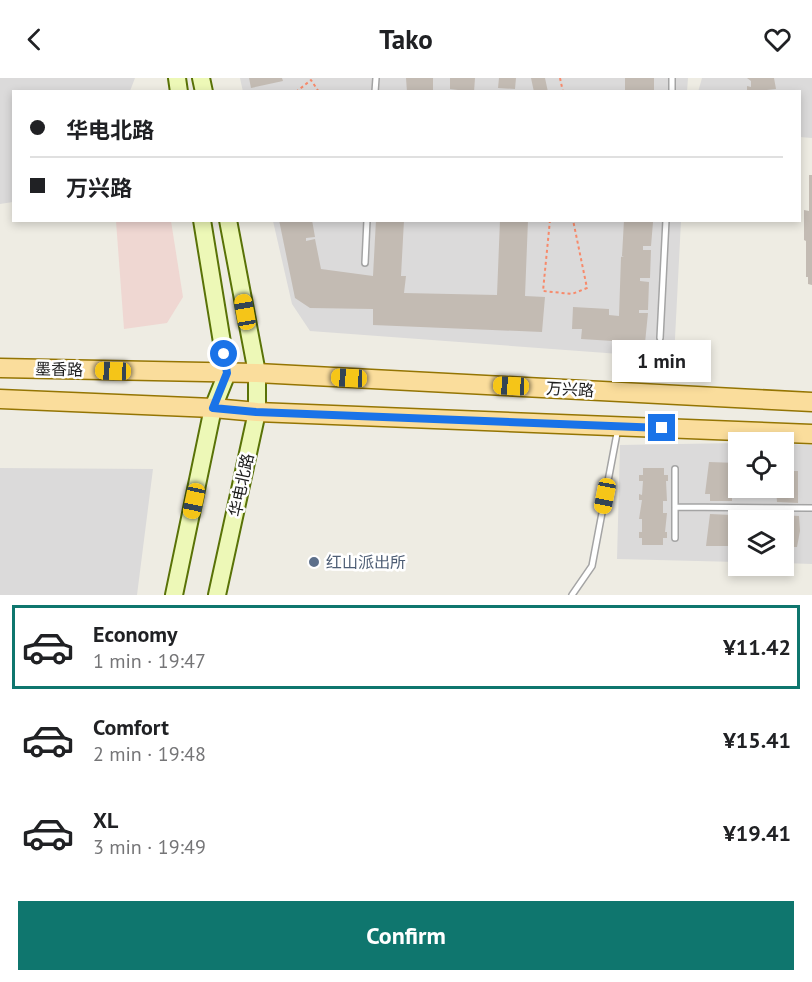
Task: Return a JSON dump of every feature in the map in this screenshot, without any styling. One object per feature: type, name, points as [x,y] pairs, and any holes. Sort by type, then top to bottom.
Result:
[{"type":"main road","points":[[174,595],[213,408],[227,373],[202,222]]},
{"type":"main road","name":"华电北路","points":[[216,595],[256,412],[257,373],[228,222]]},
{"type":"main road","name":"墨香路","points":[[0,368],[257,373]]},
{"type":"main road","name":"万兴路","points":[[257,373],[812,402]]},
{"type":"main road","name":"墨香路","points":[[0,399],[213,408]]},
{"type":"main road","points":[[213,408],[256,412],[812,434]]},
{"type":"lane","points":[[365,263],[367,222]]},
{"type":"lane","points":[[660,338],[666,222]]},
{"type":"lane","points":[[572,595],[592,566],[619,426]]},
{"type":"lane","points":[[675,469],[675,537]]},
{"type":"lane","points":[[675,507],[812,508]]},
{"type":"path","points":[[299,90],[315,78]]},
{"type":"path","points":[[311,80],[318,90]]},
{"type":"path","points":[[550,222],[543,291],[572,294],[587,288],[573,222]]},
{"type":"shaded area","points":[[0,78],[135,78],[130,90],[12,90],[12,202],[0,204]]},
{"type":"shaded area","points":[[240,78],[688,78],[687,90],[243,90]]},
{"type":"shaded area","points":[[702,78],[812,78],[812,138],[801,137],[801,90],[699,90]]},
{"type":"shaded area","points":[[116,222],[171,222],[183,297],[167,323],[124,329]]},
{"type":"shaded area","points":[[273,222],[681,222],[674,358],[310,331],[292,304]]},
{"type":"shaded area","points":[[728,443],[728,498],[794,498],[794,444],[812,445],[812,564],[794,563],[794,510],[728,510],[728,562],[617,559],[620,445]]},
{"type":"shaded area","points":[[0,468],[153,469],[137,595],[0,595]]},
{"type":"building","points":[[249,78],[282,78],[283,81],[251,88]]},
{"type":"building","points":[[406,78],[433,78],[433,90],[407,90]]},
{"type":"building","points":[[450,78],[475,78],[474,90],[450,89]]},
{"type":"building","points":[[499,78],[516,78],[515,89],[498,88]]},
{"type":"building","points":[[531,78],[545,78],[548,90],[534,90]]},
{"type":"building","points":[[625,78],[654,78],[654,90],[625,90]]},
{"type":"building","points":[[747,78],[774,78],[776,89],[747,90],[747,86],[751,87],[751,81]]},
{"type":"building","points":[[809,175],[812,175],[812,285],[808,284],[808,277],[806,277],[806,241],[804,240],[804,210],[809,211]]},
{"type":"building","points":[[279,222],[312,222],[315,237],[306,238],[306,241],[315,239],[321,269],[373,276],[376,222],[404,222],[401,276],[406,276],[404,293],[497,295],[500,222],[528,222],[525,296],[545,297],[542,332],[373,325],[373,309],[310,308],[295,298]]},
{"type":"building","points":[[624,222],[653,222],[651,246],[643,246],[643,250],[651,250],[650,278],[640,278],[640,281],[649,282],[648,310],[639,310],[639,313],[648,313],[645,343],[581,339],[582,329],[572,329],[573,307],[609,309],[609,315],[619,316],[621,257],[624,256],[622,256]]},
{"type":"building","points":[[709,462],[728,463],[728,498],[732,498],[732,501],[710,501],[710,494],[705,494]]},
{"type":"building","points":[[643,468],[664,468],[664,475],[668,475],[667,501],[663,501],[663,513],[667,513],[665,532],[667,532],[667,538],[663,538],[663,545],[642,545],[642,538],[639,538],[639,532],[642,532],[642,519],[639,519],[642,500],[639,500],[639,494],[642,495],[643,481],[639,481],[639,475],[643,475]]},
{"type":"building","points":[[794,471],[798,471],[798,503],[777,502],[777,498],[794,498]]},
{"type":"building","points":[[710,514],[728,515],[728,546],[706,546]]},
{"type":"building","points":[[794,516],[799,516],[800,531],[797,547],[794,547]]},
{"type":"place","name":"红山派出所","points":[[314,562]]},
{"type":"route","points":[[224,354],[227,373],[213,408],[256,412],[662,428]]}]
